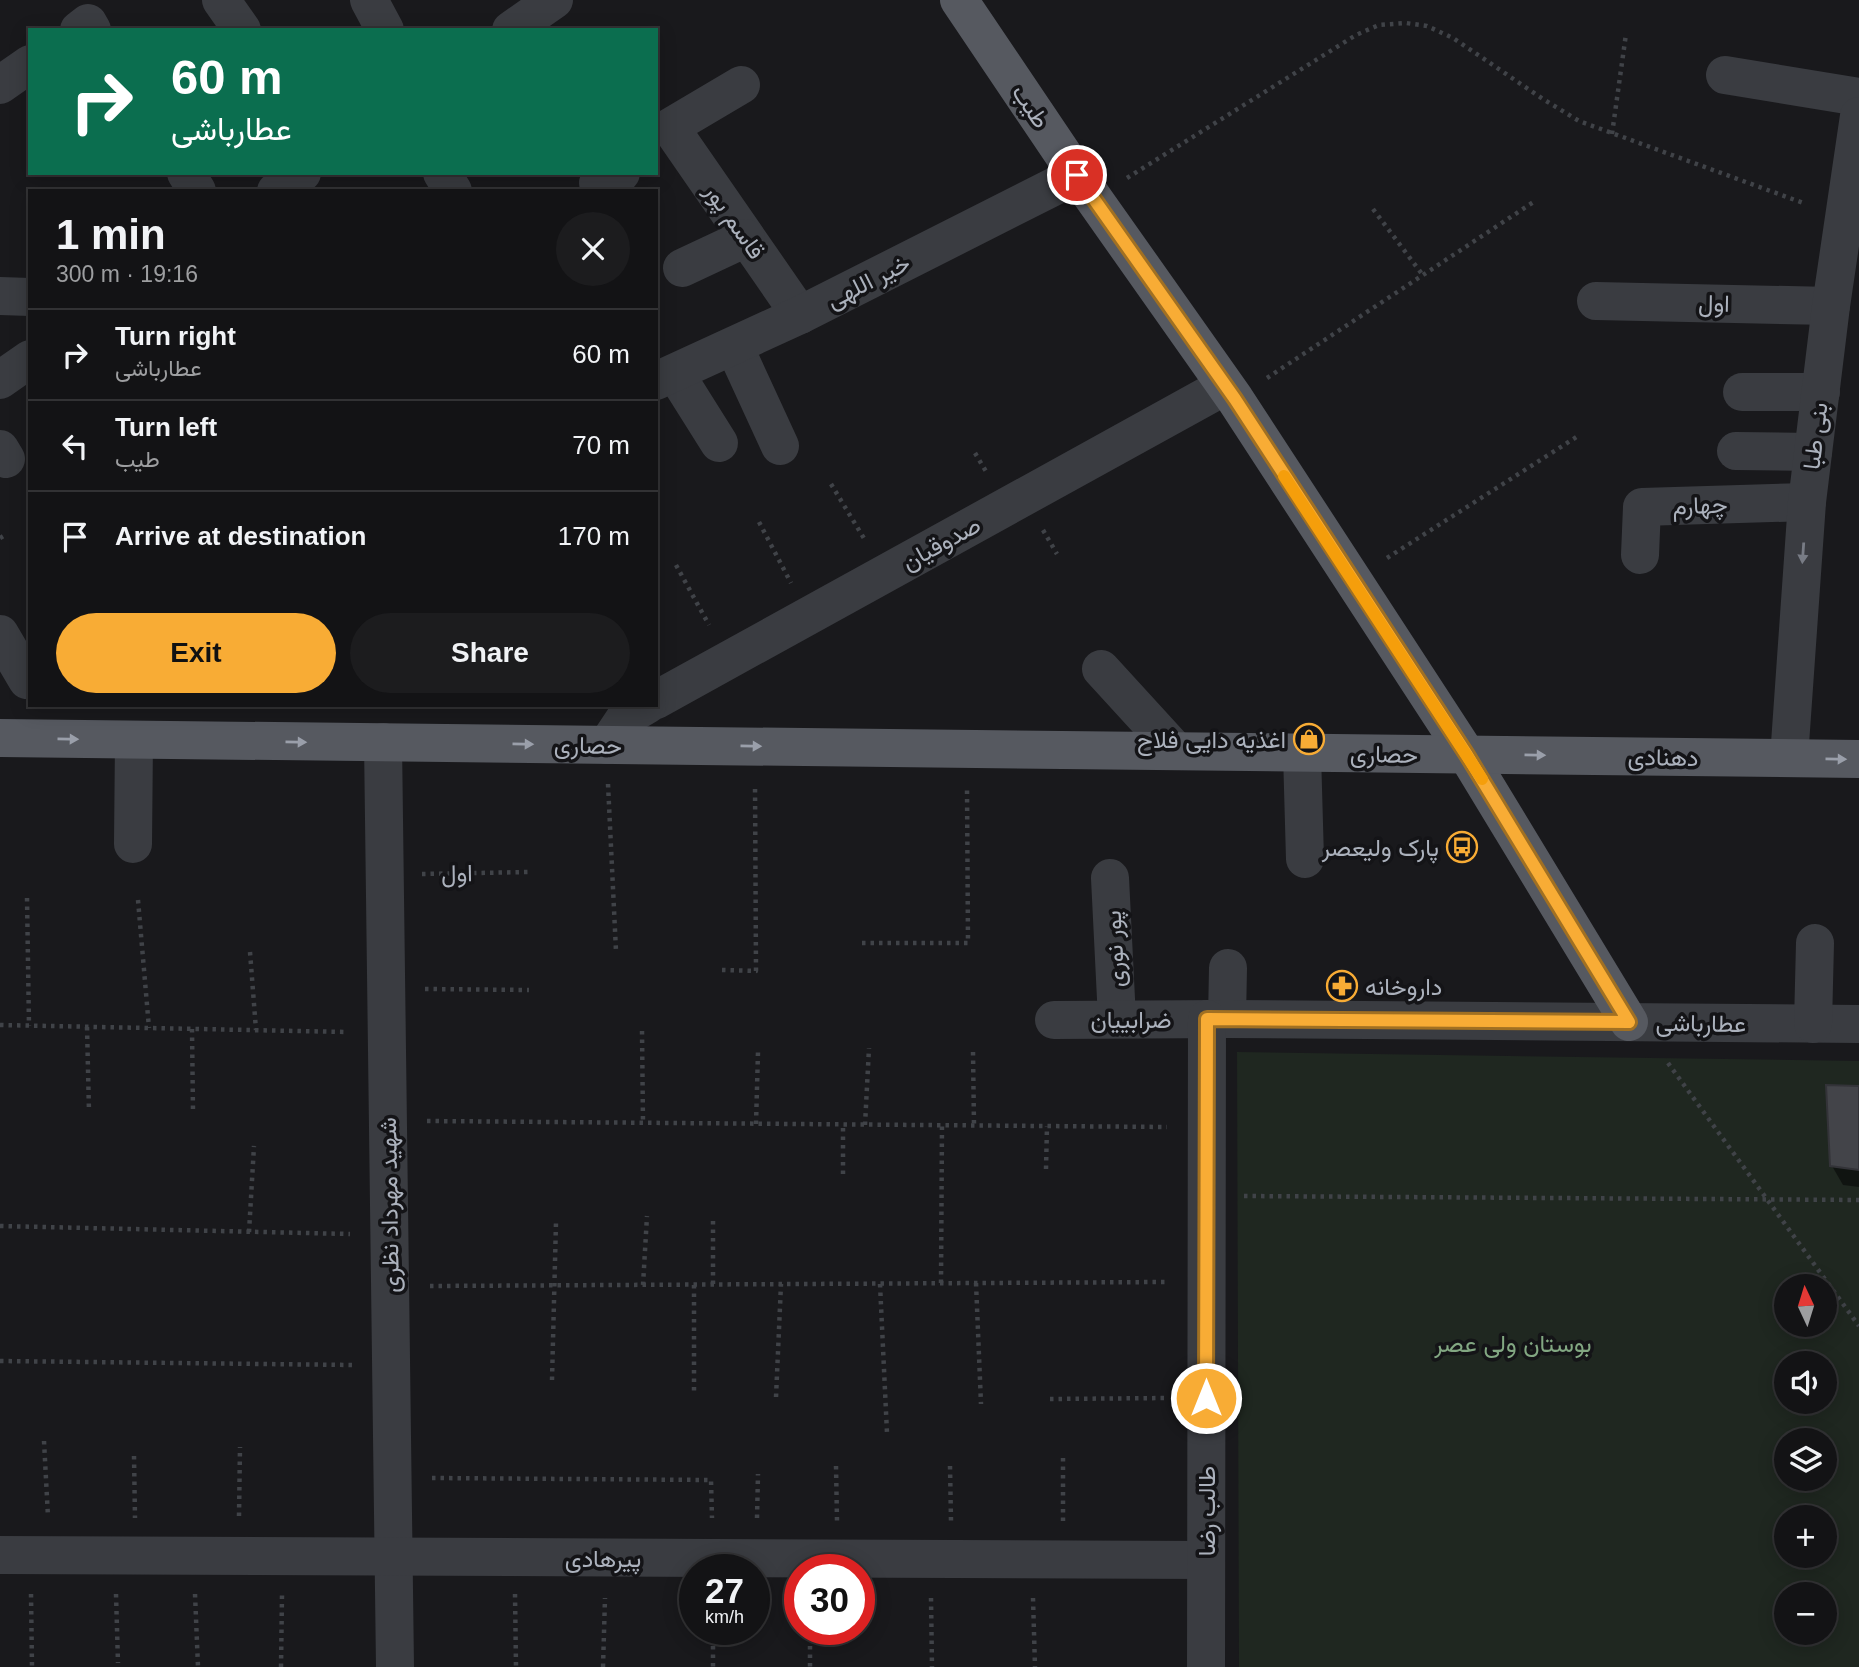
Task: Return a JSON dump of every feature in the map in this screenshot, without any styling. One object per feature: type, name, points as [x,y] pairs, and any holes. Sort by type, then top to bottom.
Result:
[{"type":"main road","name":"طیب","points":[[959,0],[1230,393],[1467,755],[1634,1022]]},
{"type":"main road","name":"حصاری","points":[[0,738],[1467,755]]},
{"type":"main road","name":"دهنادی","points":[[1467,755],[1859,759]]},
{"type":"street","points":[[220,0],[241,28]]},
{"type":"street","points":[[369,0],[384,28]]},
{"type":"street","points":[[514,28],[555,0]]},
{"type":"street","points":[[0,85],[28,65]]},
{"type":"street","points":[[1725,75],[1859,97]]},
{"type":"street","points":[[670,144],[741,85]]},
{"type":"street","name":"بنی طبا","points":[[1789,758],[1807,502],[1831,306],[1851,220],[1859,116]]},
{"type":"street","name":"قاسم پور","points":[[670,144],[746,238],[800,314]]},
{"type":"street","points":[[279,189],[299,175]]},
{"type":"street","name":"خیر اللهی","points":[[665,377],[1086,187]]},
{"type":"street","points":[[682,268],[746,238]]},
{"type":"street","points":[[0,296],[28,298]]},
{"type":"street","name":"اول","points":[[1596,301],[1831,306]]},
{"type":"street","points":[[734,346],[780,446]]},
{"type":"street","points":[[0,380],[28,360]]},
{"type":"street","points":[[665,377],[719,443]]},
{"type":"street","points":[[1742,392],[1821,392]]},
{"type":"street","name":"صدوقیان","points":[[658,700],[886,573],[1230,393]]},
{"type":"street","points":[[1736,452],[1814,452]]},
{"type":"street","name":"چهارم","points":[[1640,555],[1642,507],[1807,502]]},
{"type":"street","points":[[0,634],[19,684]]},
{"type":"street","points":[[1101,669],[1176,751]]},
{"type":"street","points":[[607,745],[625,718],[644,707]]},
{"type":"street","points":[[133,844],[134,740]]},
{"type":"street","name":"شهید مهرداد نظری","points":[[383,743],[395,1667]]},
{"type":"street","points":[[1302,753],[1305,859]]},
{"type":"street","name":"پور نوری","points":[[1110,878],[1117,1019]]},
{"type":"street","points":[[1813,1024],[1815,943]]},
{"type":"street","name":"طالب رضا","points":[[1206,1667],[1207,1128],[1217,1019],[1228,968]]},
{"type":"street","name":"عطارباشی","points":[[1217,1019],[1859,1024]]},
{"type":"street","name":"ضرابییان","points":[[1055,1020],[1217,1019]]},
{"type":"street","name":"پیرهادی","points":[[27,1555],[679,1558]]},
{"type":"street","name":"پیرهادی","points":[[875,1559],[1206,1560]]},
{"type":"path","points":[[1086,187],[1356,35],[1379,25],[1406,23],[1427,26],[1453,38],[1580,121],[1851,220]]},
{"type":"path","points":[[1612,134],[1626,34]]},
{"type":"path","points":[[1230,393],[1535,201]]},
{"type":"path","points":[[1373,209],[1422,274]]},
{"type":"path","points":[[1352,580],[1578,436]]},
{"type":"path","points":[[831,484],[886,573]]},
{"type":"path","points":[[759,522],[809,616]]},
{"type":"path","points":[[676,565],[728,661]]},
{"type":"path","points":[[607,745],[615,951]]},
{"type":"path","points":[[722,970],[755,971],[755,746]]},
{"type":"path","points":[[862,943],[968,943],[967,749]]},
{"type":"path","name":"اول","points":[[384,874],[530,872]]},
{"type":"path","points":[[27,898],[29,1026]]},
{"type":"path","points":[[138,900],[149,1028]]},
{"type":"path","points":[[250,952],[256,1030]]},
{"type":"path","points":[[386,989],[529,990]]},
{"type":"path","points":[[1634,1022],[1859,1326]]},
{"type":"path","points":[[0,1025],[387,1032]]},
{"type":"path","points":[[87,1027],[89,1112]]},
{"type":"path","points":[[192,1029],[193,1111]]},
{"type":"path","points":[[642,1031],[643,1123]]},
{"type":"path","points":[[865,1125],[869,1048]]},
{"type":"path","points":[[756,1124],[758,1052]]},
{"type":"path","points":[[972,1052],[974,1126]]},
{"type":"path","points":[[388,1121],[1207,1128]]},
{"type":"path","points":[[842,1174],[843,1124]]},
{"type":"path","points":[[942,1125],[942,1283]]},
{"type":"path","points":[[1046,1169],[1047,1126]]},
{"type":"path","points":[[250,1232],[254,1146]]},
{"type":"path","points":[[1206,1196],[1859,1200]]},
{"type":"path","points":[[643,1285],[647,1216]]},
{"type":"path","points":[[713,1221],[713,1284]]},
{"type":"path","points":[[552,1380],[556,1222]]},
{"type":"path","points":[[0,1226],[389,1235]]},
{"type":"path","points":[[390,1286],[1206,1281]]},
{"type":"path","points":[[880,1283],[887,1433]]},
{"type":"path","points":[[976,1283],[981,1404]]},
{"type":"path","points":[[694,1284],[694,1393]]},
{"type":"path","points":[[776,1397],[781,1284]]},
{"type":"path","points":[[0,1361],[391,1365]]},
{"type":"path","points":[[1050,1399],[1206,1398]]},
{"type":"path","points":[[32,1667],[27,1555],[44,1441]]},
{"type":"path","points":[[238,1555],[240,1447]]},
{"type":"path","points":[[118,1663],[134,1456]]},
{"type":"path","points":[[1035,1667],[1063,1458]]},
{"type":"path","points":[[836,1466],[838,1554]]},
{"type":"path","points":[[932,1667],[950,1466]]},
{"type":"path","points":[[393,1477],[711,1480],[712,1554]]},
{"type":"path","points":[[194,1555],[198,1667]]},
{"type":"path","points":[[281,1667],[282,1556]]},
{"type":"path","points":[[515,1557],[516,1667]]},
{"type":"path","points":[[603,1667],[605,1558]]},
{"type":"path","points":[[713,1645],[713,1667]]},
{"type":"path","points":[[810,1645],[810,1667]]},
{"type":"green space","name":"بوستان ولی عصر","points":[[1237,1052],[1859,1061],[1859,1667],[1239,1667]]},
{"type":"building","points":[[1826,1085],[1859,1086],[1859,1170],[1830,1166]]},
{"type":"slow traffic","points":[[1284,476],[1482,779]]},
{"type":"place","name":"اغذیه دایی فلاح","points":[[1309,739]]},
{"type":"place","name":"پارک ولیعصر","points":[[1462,847]]},
{"type":"place","name":"داروخانه","points":[[1342,986]]},
{"type":"route","points":[[1077,175],[1235,399],[1467,755],[1629,1022],[1207,1019],[1206,1398]]}]
